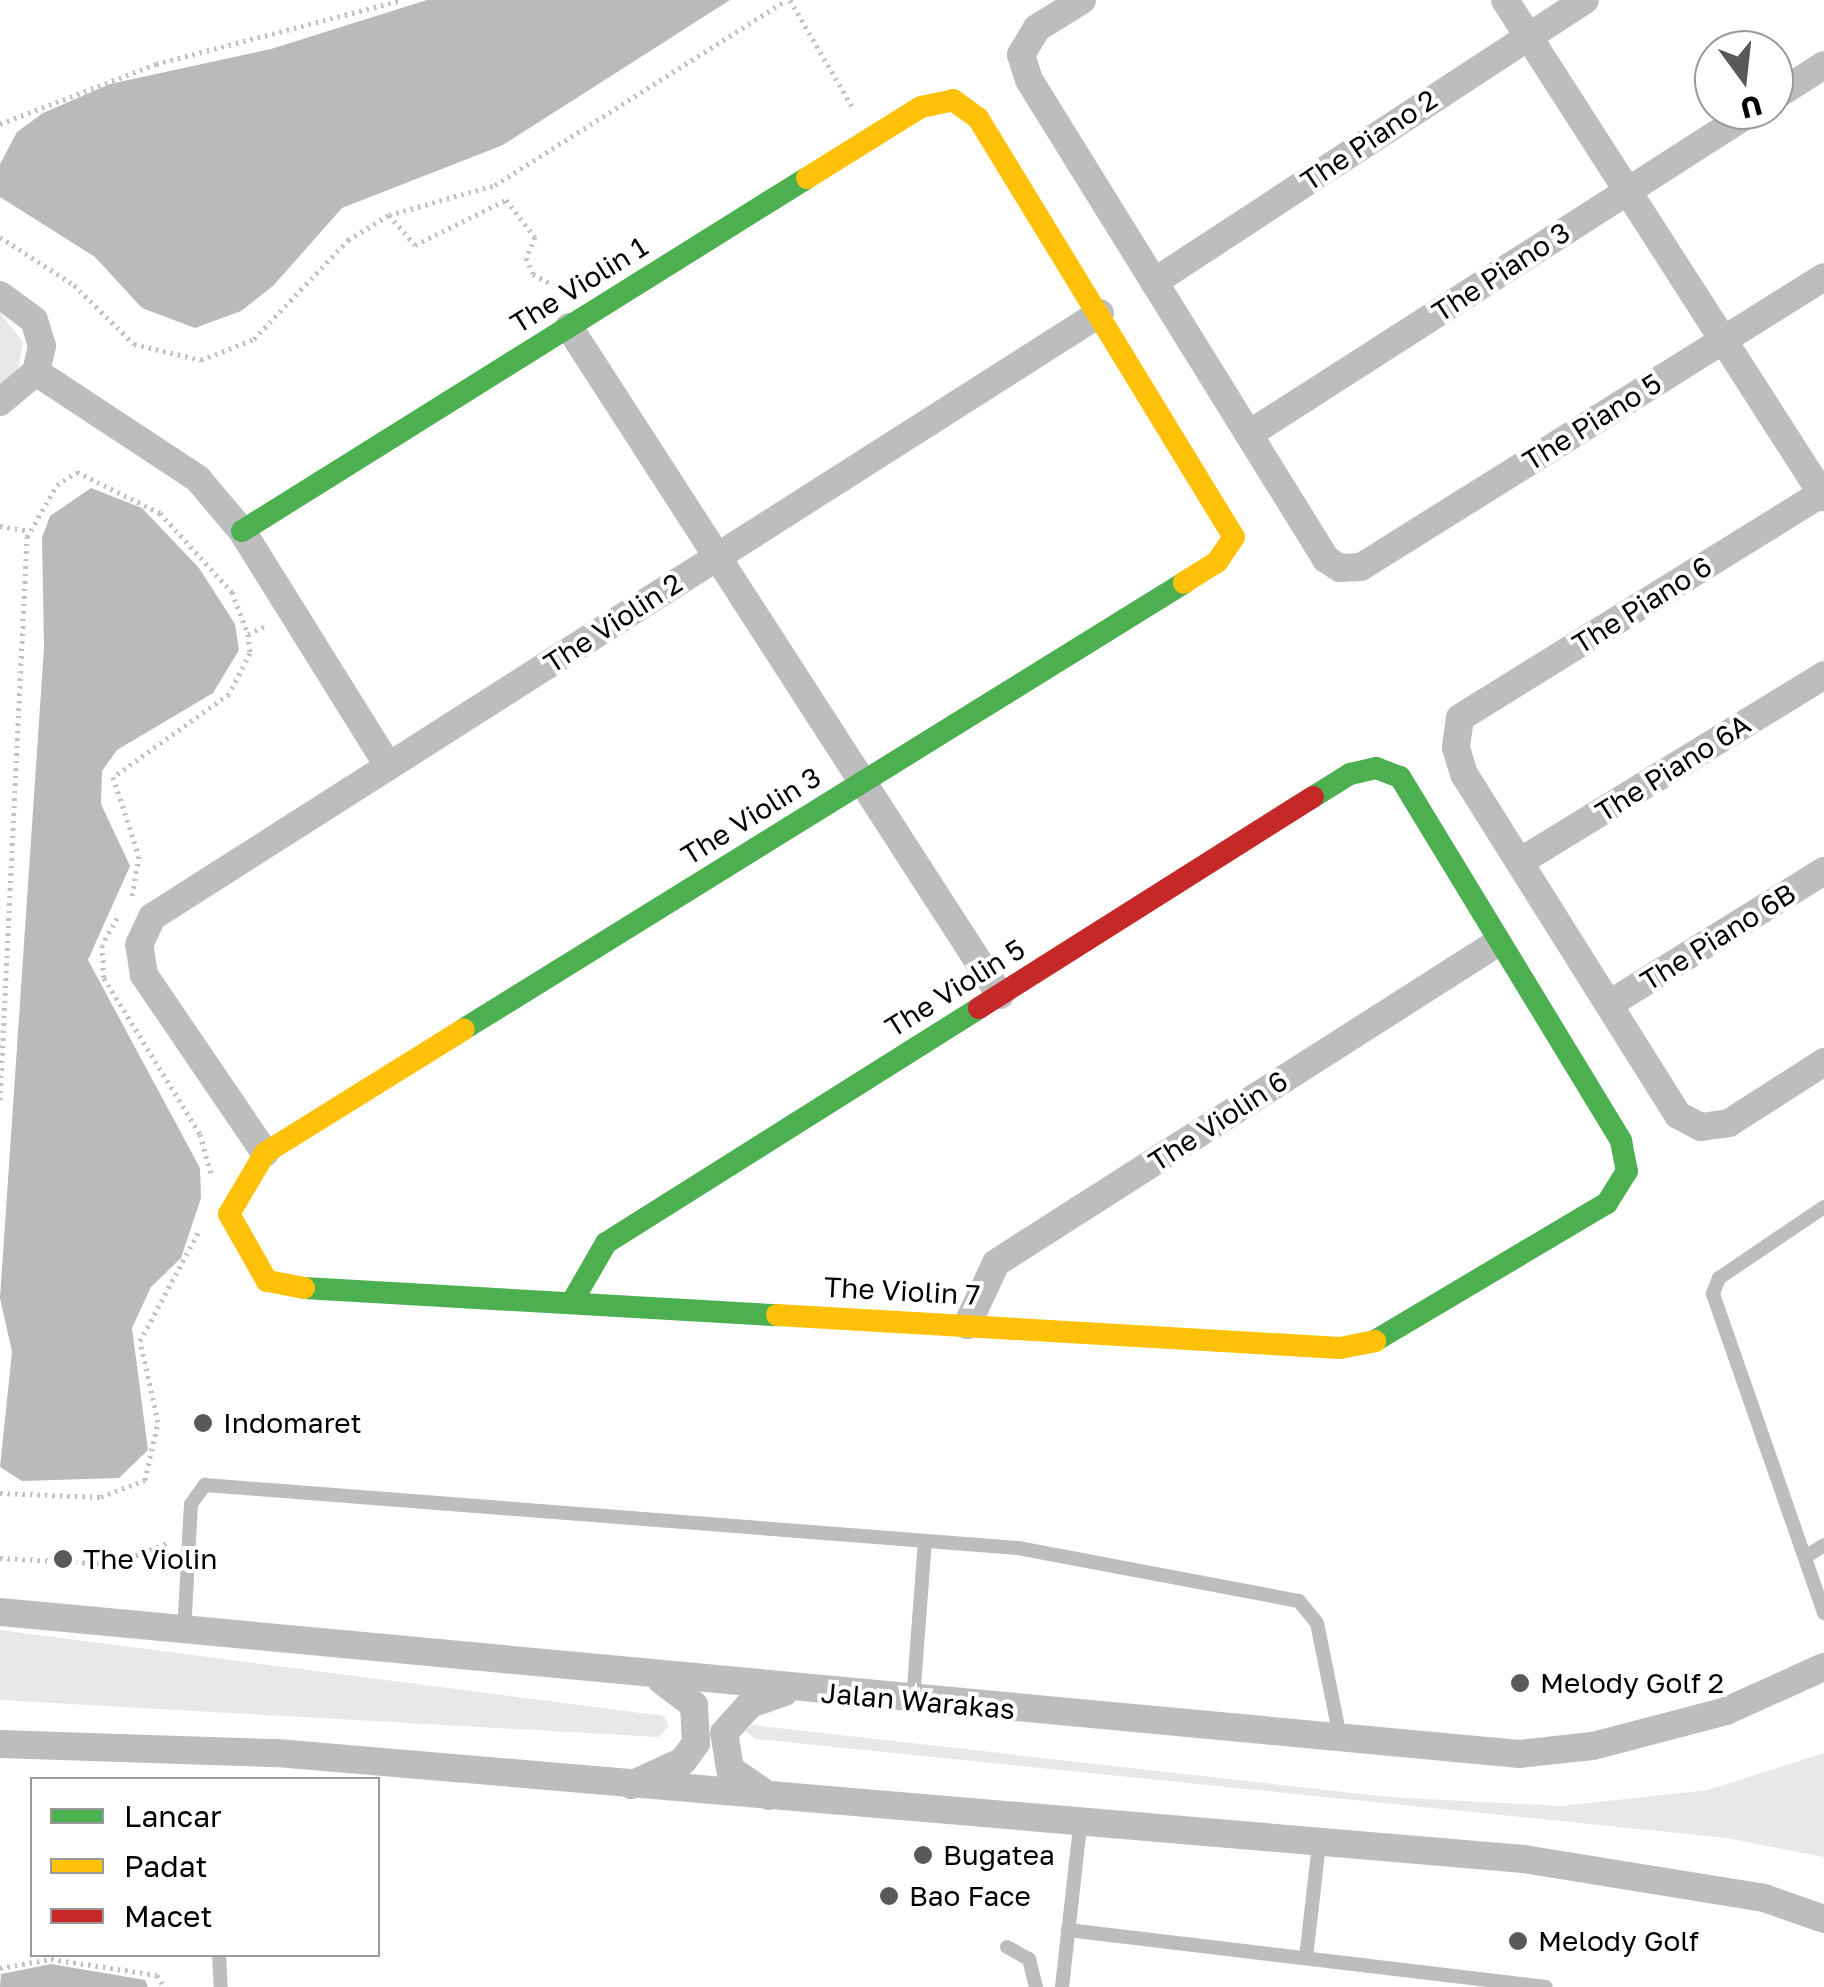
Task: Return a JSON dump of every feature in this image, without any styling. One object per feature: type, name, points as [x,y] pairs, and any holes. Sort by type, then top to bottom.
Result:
[{"type":"street","points":[[1082,0],[1037,28],[1021,54],[1154,282],[1249,434]]},
{"type":"street","points":[[1505,0],[1823,494]]},
{"type":"street","name":"The Piano 2","points":[[1154,282],[1584,0]]},
{"type":"street","points":[[1794,84],[1824,65]]},
{"type":"street","name":"The Violin 1","points":[[242,532],[921,107],[953,100],[978,118],[1100,312]]},
{"type":"street","name":"The Piano 3","points":[[1249,434],[1723,130]]},
{"type":"street","name":"The Piano 5","points":[[1249,434],[1326,559],[1362,567],[1824,278]]},
{"type":"street","points":[[0,295],[34,320],[36,372]]},
{"type":"street","name":"The Violin 3","points":[[265,1153],[1217,562],[1234,538],[1222,509],[1100,312]]},
{"type":"street","name":"The Violin 2","points":[[265,1153],[144,975],[139,945],[152,917],[1100,312]]},
{"type":"street","points":[[576,323],[717,556],[1000,995]]},
{"type":"street","points":[[0,402],[36,372]]},
{"type":"street","points":[[36,372],[198,479],[242,532],[388,766]]},
{"type":"street","name":"The Piano 6","points":[[1521,861],[1464,774],[1460,718],[1823,494]]},
{"type":"street","name":"The Piano 6A","points":[[1521,861],[1824,675]]},
{"type":"street","name":"The Violin 5","points":[[572,1302],[606,1243],[1350,774],[1376,768],[1400,777],[1497,942]]},
{"type":"street","points":[[1521,861],[1678,1116],[1701,1128],[1729,1122],[1824,1062]]},
{"type":"street","name":"The Piano 6B","points":[[1611,1003],[1824,871]]},
{"type":"street","name":"The Violin 7","points":[[265,1153],[230,1214],[267,1281],[1340,1348],[1374,1341],[1607,1203],[1627,1171],[1621,1142],[1497,942]]},
{"type":"street","name":"The Violin 6","points":[[967,1325],[996,1264],[1497,942]]},
{"type":"street","name":"Jalan Warakas","points":[[0,1612],[184,1635],[1519,1754],[1592,1746],[1726,1711],[1824,1668]]},
{"type":"street","points":[[629,1786],[683,1761],[700,1729],[683,1689],[650,1676]]},
{"type":"street","points":[[775,1800],[730,1769],[724,1733],[750,1704],[795,1689]]},
{"type":"street","points":[[0,1744],[277,1753],[1080,1827],[1524,1859],[1764,1898],[1824,1919]]},
{"type":"lane","points":[[1824,1207],[1719,1278],[1713,1294],[1824,1613]]},
{"type":"lane","points":[[184,1635],[191,1504],[206,1485],[234,1483],[1018,1548],[1299,1601],[1316,1623],[1340,1736]]},
{"type":"lane","points":[[912,1701],[925,1541]]},
{"type":"lane","points":[[1804,1558],[1824,1545]]},
{"type":"lane","points":[[1062,1987],[1080,1827]]},
{"type":"lane","points":[[1306,1958],[1319,1844]]},
{"type":"lane","points":[[1068,1930],[1546,1987]]},
{"type":"lane","points":[[1006,1948],[1029,1959],[1036,1987]]},
{"type":"lane","points":[[219,1957],[220,1987]]},
{"type":"path","points":[[0,124],[156,64],[400,0]]},
{"type":"path","points":[[0,237],[74,285],[134,344],[201,360],[254,339],[348,240],[389,215],[495,184],[788,0],[870,138]]},
{"type":"path","points":[[389,215],[415,244],[506,200],[535,237],[526,258],[533,274],[557,282],[576,323]]},
{"type":"path","points":[[0,1100],[29,531],[56,485],[77,472],[101,477],[172,525],[232,592],[248,634],[250,653],[229,694],[126,760],[112,789],[139,856],[134,892],[102,945],[104,978],[200,1134],[212,1185]]},
{"type":"path","points":[[0,526],[29,531]]},
{"type":"path","points":[[0,1494],[102,1497],[145,1480],[158,1422],[140,1342],[202,1221]]},
{"type":"path","points":[[0,1558],[115,1564],[190,1538]]},
{"type":"path","points":[[0,1968],[51,1959],[157,1974],[164,1987]]},
{"type":"shaded area","points":[[427,0],[730,0],[503,145],[342,208],[273,286],[241,311],[195,328],[142,308],[95,257],[0,197],[0,164],[17,132],[43,113],[110,84],[271,49]]},
{"type":"shaded area","points":[[0,313],[23,342],[18,369],[0,383]]},
{"type":"shaded area","points":[[91,488],[142,508],[199,568],[235,624],[239,650],[213,693],[117,750],[102,771],[101,804],[130,866],[88,960],[200,1168],[201,1198],[181,1258],[151,1287],[132,1328],[148,1450],[119,1478],[22,1481],[0,1467],[12,1352],[0,1298],[44,648],[42,538],[50,516]]},
{"type":"shaded area","points":[[0,1630],[664,1716],[669,1726],[658,1737],[0,1700]]},
{"type":"shaded area","points":[[752,1725],[1388,1797],[1562,1806],[1708,1790],[1824,1753],[1824,1857],[1727,1838],[756,1739],[745,1731]]},
{"type":"shaded area","points":[[51,1964],[145,1980],[148,1987],[0,1987],[1,1974]]},
{"type":"traffic: fast","points":[[242,531],[807,178]]},
{"type":"traffic: fast","points":[[464,1029],[1184,583]]},
{"type":"traffic: fast","points":[[1313,797],[1350,774],[1376,768],[1400,777],[1621,1141],[1627,1171],[1607,1203],[1375,1341]]},
{"type":"traffic: fast","points":[[572,1302],[606,1243],[979,1008]]},
{"type":"traffic: fast","points":[[304,1288],[777,1315]]},
{"type":"traffic: slow","points":[[807,178],[921,107],[953,100],[978,118],[1234,537],[1217,562],[1184,583]]},
{"type":"traffic: slow","points":[[304,1288],[267,1281],[229,1214],[265,1153],[464,1029]]},
{"type":"traffic: slow","points":[[777,1315],[1340,1348],[1375,1341]]},
{"type":"traffic: jam","points":[[979,1008],[1313,797]]},
{"type":"place","name":"Indomaret","points":[[203,1423]]},
{"type":"place","name":"The Violin","points":[[63,1559]]},
{"type":"place","name":"Melody Golf 2","points":[[1520,1683]]},
{"type":"place","name":"Bugatea","points":[[923,1855]]},
{"type":"place","name":"Bao Face","points":[[889,1896]]},
{"type":"place","name":"Melody Golf","points":[[1518,1941]]}]
